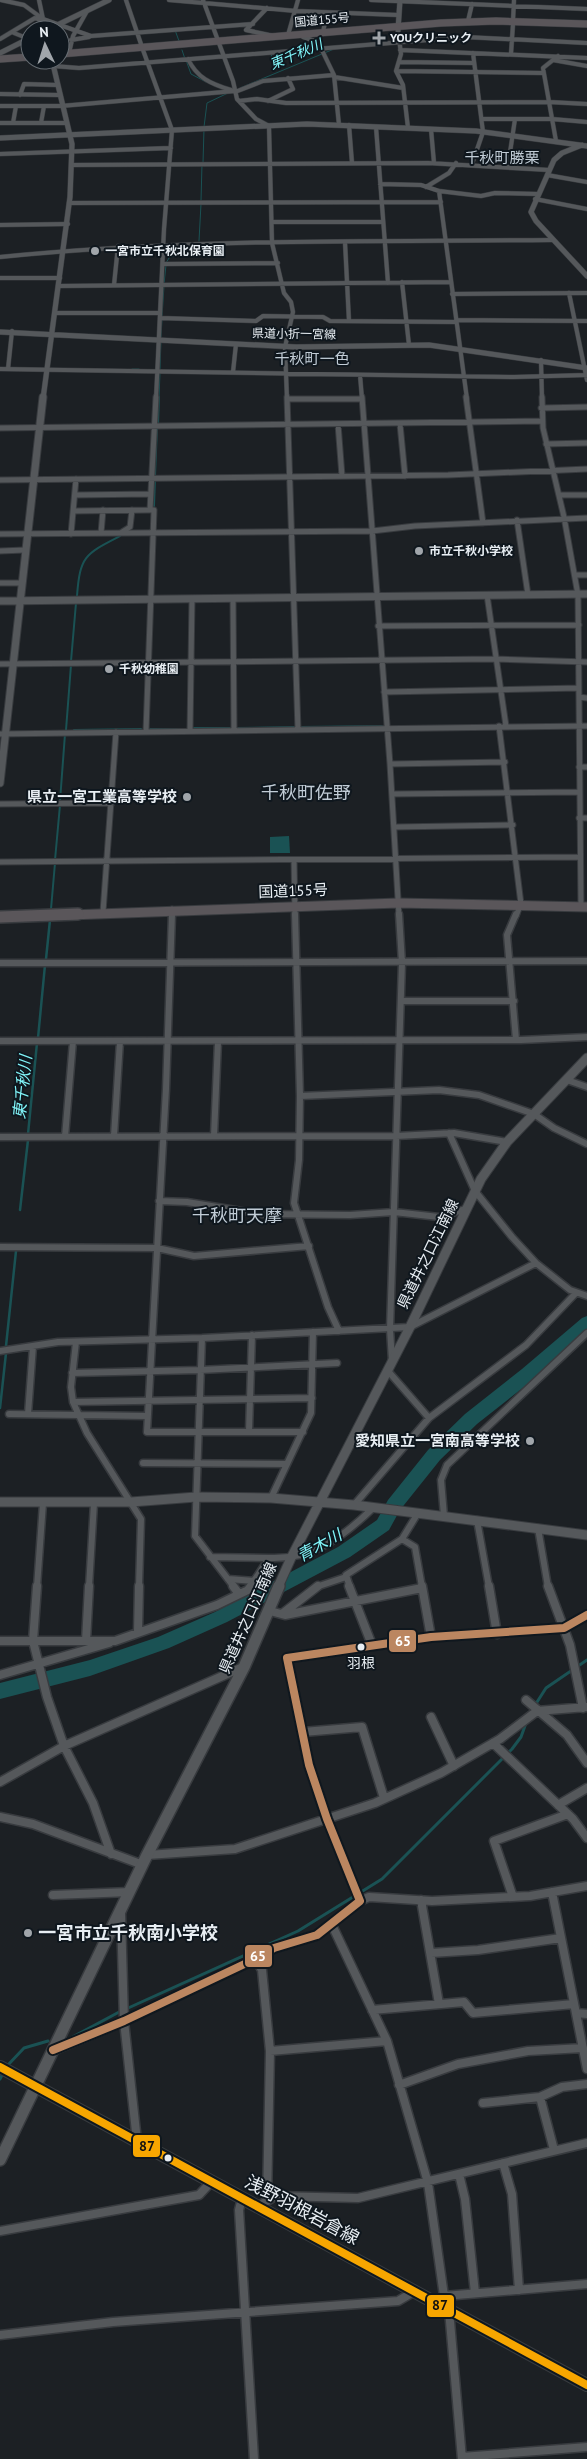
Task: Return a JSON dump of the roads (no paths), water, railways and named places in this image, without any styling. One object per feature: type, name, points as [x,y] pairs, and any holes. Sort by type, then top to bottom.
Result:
[{"type":"highway","name":"国道155号","points":[[218,42],[303,37],[468,21],[587,25]]},
{"type":"highway","name":"国道155号","points":[[70,55],[323,32],[513,22]]},
{"type":"highway","name":"国道155号","points":[[70,53],[142,49]]},
{"type":"highway","points":[[0,60],[20,59]]},
{"type":"highway","name":"国道155号","points":[[0,917],[172,909],[398,902],[584,907]]},
{"type":"main road","points":[[585,145],[556,157],[536,196],[532,206],[532,216],[587,276]]},
{"type":"main road","name":"県道井之口江南線","points":[[0,2160],[4,2146],[54,2050],[145,1860],[244,1667],[270,1611]]},
{"type":"street","points":[[39,0],[43,19]]},
{"type":"street","points":[[68,20],[109,0]]},
{"type":"street","points":[[126,0],[172,130],[156,371],[150,510]]},
{"type":"street","points":[[169,0],[202,1],[296,11],[398,15]]},
{"type":"street","points":[[251,6],[252,0]]},
{"type":"street","points":[[288,35],[298,0]]},
{"type":"street","points":[[371,0],[466,2],[472,4],[587,9]]},
{"type":"street","points":[[511,54],[514,0]]},
{"type":"street","points":[[555,8],[556,0]]},
{"type":"street","points":[[202,1],[239,101],[256,119],[269,126]]},
{"type":"street","points":[[400,1],[397,28],[400,50],[396,71],[404,88],[408,128]]},
{"type":"street","points":[[1,2],[24,5],[43,19]]},
{"type":"street","points":[[468,21],[472,4]]},
{"type":"street","points":[[267,8],[246,30],[273,34],[274,36]]},
{"type":"street","points":[[70,46],[71,37],[77,31],[87,11]]},
{"type":"street","points":[[323,32],[327,12]]},
{"type":"street","points":[[71,40],[91,36],[253,24]]},
{"type":"street","points":[[0,39],[14,33],[20,28]]},
{"type":"street","points":[[70,29],[91,36]]},
{"type":"street","points":[[14,33],[20,35]]},
{"type":"street","points":[[303,37],[318,42],[334,76],[339,125]]},
{"type":"street","points":[[70,66],[79,68],[224,57],[324,52],[466,37],[587,43]]},
{"type":"street","points":[[0,52],[20,43]]},
{"type":"street","points":[[400,50],[587,58]]},
{"type":"street","points":[[472,164],[483,132],[473,53]]},
{"type":"street","points":[[556,141],[543,68],[558,56]]},
{"type":"street","points":[[188,60],[194,74],[215,85],[235,91]]},
{"type":"street","points":[[553,60],[587,66]]},
{"type":"street","points":[[399,62],[474,63]]},
{"type":"street","points":[[0,783],[3,734],[15,664],[21,583],[39,427],[68,224],[72,150],[70,134],[58,95],[54,70]]},
{"type":"street","points":[[396,71],[543,73]]},
{"type":"street","points":[[0,106],[61,106],[235,91],[263,81],[288,78],[334,76],[404,88]]},
{"type":"street","points":[[268,100],[293,89],[288,78]]},
{"type":"street","points":[[20,95],[24,84],[57,85]]},
{"type":"street","points":[[0,94],[58,95]]},
{"type":"street","points":[[239,101],[256,99],[286,103],[549,102],[587,104]]},
{"type":"street","points":[[13,123],[16,106]]},
{"type":"street","points":[[41,123],[44,106]]},
{"type":"street","points":[[246,127],[256,119]]},
{"type":"street","points":[[482,120],[587,122]]},
{"type":"street","points":[[508,166],[516,120]]},
{"type":"street","points":[[0,123],[66,123]]},
{"type":"street","points":[[0,138],[269,126],[339,125],[483,132],[585,145]]},
{"type":"street","points":[[269,126],[272,243],[284,293],[291,302],[293,317],[285,347],[298,730]]},
{"type":"street","points":[[349,126],[352,164]]},
{"type":"street","points":[[376,126],[388,282]]},
{"type":"street","points":[[431,129],[434,163]]},
{"type":"street","points":[[0,154],[170,148]]},
{"type":"street","points":[[426,187],[449,173],[456,163]]},
{"type":"street","points":[[72,165],[456,163],[508,166],[548,172],[587,182]]},
{"type":"street","points":[[380,184],[426,187],[439,191],[481,196],[500,193],[536,196],[587,209]]},
{"type":"street","points":[[439,191],[483,523]]},
{"type":"street","points":[[69,203],[441,202]]},
{"type":"street","points":[[272,222],[382,222]]},
{"type":"street","points":[[0,225],[68,224]]},
{"type":"street","points":[[0,257],[64,249],[165,243],[553,240]]},
{"type":"street","points":[[345,242],[349,321]]},
{"type":"street","points":[[114,286],[118,246]]},
{"type":"street","points":[[164,264],[278,264]]},
{"type":"street","points":[[0,278],[60,278]]},
{"type":"street","points":[[402,282],[409,345]]},
{"type":"street","points":[[59,286],[451,282]]},
{"type":"street","points":[[0,369],[587,377],[569,293]]},
{"type":"street","points":[[452,294],[587,293]]},
{"type":"street","points":[[55,313],[160,313]]},
{"type":"street","points":[[160,318],[256,320],[263,316],[323,318],[330,321],[587,321]]},
{"type":"street","name":"県道小折一宮線","points":[[0,332],[285,347],[429,344],[586,368]]},
{"type":"street","points":[[8,369],[12,332]]},
{"type":"street","points":[[233,372],[236,344]]},
{"type":"street","points":[[541,360],[542,421],[564,517],[578,595],[578,792],[584,907]]},
{"type":"street","points":[[360,375],[390,764],[402,962],[390,1329],[392,1361]]},
{"type":"street","points":[[287,399],[362,398]]},
{"type":"street","points":[[541,408],[587,408]]},
{"type":"street","points":[[0,428],[542,421]]},
{"type":"street","points":[[338,424],[342,476]]},
{"type":"street","points":[[400,424],[405,476]]},
{"type":"street","points":[[546,444],[587,443]]},
{"type":"street","points":[[0,480],[405,476],[587,469]]},
{"type":"street","points":[[71,534],[76,479]]},
{"type":"street","points":[[75,495],[151,494]]},
{"type":"street","points":[[559,495],[587,495]]},
{"type":"street","points":[[101,533],[102,510]]},
{"type":"street","points":[[121,533],[130,527],[132,510]]},
{"type":"street","points":[[73,511],[154,510],[146,731]]},
{"type":"street","points":[[0,534],[372,531],[415,526],[564,517],[587,518]]},
{"type":"street","points":[[518,520],[528,595]]},
{"type":"street","points":[[0,551],[25,550]]},
{"type":"street","points":[[575,575],[587,574]]},
{"type":"street","points":[[0,583],[21,583]]},
{"type":"street","points":[[0,601],[587,594]]},
{"type":"street","points":[[487,596],[500,690],[505,762],[521,904],[507,935],[516,1040]]},
{"type":"street","points":[[233,598],[234,730]]},
{"type":"street","points":[[190,731],[192,599]]},
{"type":"street","points":[[378,626],[579,625]]},
{"type":"street","points":[[0,664],[496,658],[587,662]]},
{"type":"street","points":[[384,692],[579,688]]},
{"type":"street","points":[[579,698],[587,698]]},
{"type":"street","points":[[3,734],[587,726]]},
{"type":"street","points":[[103,912],[116,732]]},
{"type":"street","points":[[390,764],[505,762]]},
{"type":"street","points":[[579,767],[587,767]]},
{"type":"street","points":[[392,794],[578,792]]},
{"type":"street","points":[[0,804],[112,803]]},
{"type":"street","points":[[579,818],[587,818]]},
{"type":"street","points":[[394,827],[513,825]]},
{"type":"street","points":[[0,862],[580,857]]},
{"type":"street","points":[[294,860],[300,1096],[299,1160],[294,1203],[325,1299],[338,1330]]},
{"type":"street","points":[[172,909],[168,1041],[153,1339],[147,1400],[147,1432],[303,1432]]},
{"type":"street","points":[[0,963],[587,962]]},
{"type":"street","points":[[401,1001],[514,1001]]},
{"type":"street","points":[[0,1041],[516,1040],[587,1037]]},
{"type":"street","points":[[214,1136],[218,1040]]},
{"type":"street","points":[[65,1137],[73,1041]]},
{"type":"street","points":[[114,1136],[120,1041]]},
{"type":"street","name":"県道井之口江南線","points":[[270,1611],[291,1559],[410,1327],[474,1191],[490,1164],[507,1142],[587,1058]]},
{"type":"street","points":[[567,1080],[587,1087]]},
{"type":"street","points":[[300,1096],[439,1090],[478,1094],[534,1114],[554,1128],[587,1144]]},
{"type":"street","points":[[0,1137],[396,1136],[449,1133],[507,1142]]},
{"type":"street","points":[[449,1133],[474,1191],[536,1263],[574,1294],[587,1296]]},
{"type":"street","points":[[159,1201],[188,1202],[261,1214],[297,1215],[394,1212],[439,1217],[466,1209]]},
{"type":"street","points":[[0,1247],[157,1248],[194,1256],[309,1246]]},
{"type":"street","points":[[0,1351],[76,1342],[202,1338],[410,1327],[536,1263]]},
{"type":"street","points":[[354,1505],[429,1418],[526,1345],[574,1294]]},
{"type":"street","points":[[271,1498],[311,1414],[313,1332]]},
{"type":"street","points":[[444,1516],[441,1480],[447,1465],[587,1333]]},
{"type":"street","points":[[249,1431],[252,1335]]},
{"type":"street","points":[[202,1338],[194,1536],[239,1594]]},
{"type":"street","points":[[76,1342],[72,1373],[73,1402],[88,1433],[141,1519],[138,1632]]},
{"type":"street","points":[[28,1414],[33,1346]]},
{"type":"street","points":[[72,1373],[150,1372],[337,1364]]},
{"type":"street","points":[[388,1371],[429,1418]]},
{"type":"street","points":[[73,1402],[250,1397],[312,1398]]},
{"type":"street","points":[[9,1414],[147,1416]]},
{"type":"street","points":[[143,1464],[287,1464]]},
{"type":"street","points":[[0,1502],[94,1503],[196,1497],[271,1498],[354,1505],[587,1535]]},
{"type":"street","points":[[43,1503],[32,1641],[47,1697],[64,1746],[93,1803],[112,1854]]},
{"type":"street","points":[[86,1641],[94,1503]]},
{"type":"street","points":[[210,1557],[291,1559],[318,1549],[336,1538],[356,1525],[374,1508]]},
{"type":"street","points":[[282,1614],[302,1596],[322,1582],[346,1577],[346,1575],[402,1539],[418,1513]]},
{"type":"street","points":[[477,1520],[497,1634]]},
{"type":"street","points":[[0,1817],[33,1824],[112,1854],[145,1860],[235,1849],[384,1798],[454,1766],[493,1743],[537,1711],[585,1707],[570,1645],[548,1591],[538,1528]]},
{"type":"street","points":[[402,1539],[415,1547],[431,1637]]},
{"type":"street","points":[[0,1674],[115,1641],[217,1605],[248,1590],[269,1558]]},
{"type":"street","points":[[346,1577],[372,1645]]},
{"type":"street","points":[[228,1579],[255,1580]]},
{"type":"street","points":[[270,1611],[282,1614],[301,1612],[422,1588]]},
{"type":"street","points":[[360,1901],[326,1819],[309,1765],[287,1658],[431,1637],[564,1628],[587,1615]]},
{"type":"street","points":[[0,1641],[115,1641]]},
{"type":"street","points":[[0,1782],[64,1746],[244,1667]]},
{"type":"street","points":[[526,1700],[537,1711],[574,1739],[587,1763]]},
{"type":"street","points":[[431,1717],[454,1766]]},
{"type":"street","points":[[303,1732],[362,1727],[384,1798]]},
{"type":"street","points":[[493,1743],[568,1814],[587,1838]]},
{"type":"street","points":[[558,1805],[587,1788]]},
{"type":"street","points":[[513,1897],[494,1841],[568,1814]]},
{"type":"street","points":[[54,2050],[124,2022],[256,1958],[265,1950],[311,1938],[332,1925],[360,1901],[369,1897],[421,1900],[513,1897],[587,1886]]},
{"type":"street","points":[[53,1895],[131,1892]]},
{"type":"street","points":[[552,1892],[587,2069]]},
{"type":"street","points":[[421,1900],[423,1922],[431,1953],[439,2004]]},
{"type":"street","points":[[121,1912],[124,2022],[137,2141]]},
{"type":"street","points":[[332,1925],[387,2041],[428,2183],[444,2296],[449,2310],[462,2458],[587,2447]]},
{"type":"street","points":[[431,1953],[478,1950],[561,1938]]},
{"type":"street","points":[[256,1958],[262,1970],[270,2051],[263,2203]]},
{"type":"street","points":[[372,2010],[464,2002],[473,2013],[574,2004]]},
{"type":"street","points":[[576,2013],[587,2014]]},
{"type":"street","points":[[270,2051],[387,2041]]},
{"type":"street","points":[[400,2085],[458,2064],[528,2051],[583,2048]]},
{"type":"street","name":"浅野羽根岩倉線","points":[[0,2067],[211,2182],[242,2198],[263,2203],[415,2291],[587,2385]]},
{"type":"street","points":[[483,2103],[540,2097],[562,2087],[587,2084]]},
{"type":"street","points":[[540,2097],[554,2150]]},
{"type":"street","points":[[263,2203],[275,2196],[358,2198],[428,2183],[587,2143]]},
{"type":"street","points":[[503,2163],[512,2194],[519,2290]]},
{"type":"street","points":[[459,2174],[466,2199],[475,2294]]},
{"type":"street","points":[[0,2231],[200,2195],[211,2182]]},
{"type":"street","points":[[242,2198],[239,2210],[254,2459]]},
{"type":"street","points":[[444,2296],[587,2284]]},
{"type":"street","points":[[0,2335],[113,2322],[398,2300],[415,2291]]},
{"type":"water","points":[[289,836],[290,853],[270,853],[270,837]]},
{"type":"waterway","points":[[175,30],[179,41]]},
{"type":"waterway","name":"東千秋川","points":[[240,88],[334,49]]},
{"type":"waterway","points":[[182,50],[185,59]]},
{"type":"waterway","points":[[273,54],[271,54],[273,60]]},
{"type":"waterway","points":[[186,60],[191,74],[206,82]]},
{"type":"waterway","name":"東千秋川","points":[[204,127],[207,103],[228,93]]},
{"type":"waterway","name":"東千秋川","points":[[203,163],[204,129]]},
{"type":"waterway","name":"東千秋川","points":[[201,201],[202,164]]},
{"type":"waterway","name":"東千秋川","points":[[199,241],[201,204]]},
{"type":"waterway","name":"東千秋川","points":[[166,263],[169,258],[199,245]]},
{"type":"waterway","name":"東千秋川","points":[[164,284],[166,265]]},
{"type":"waterway","name":"東千秋川","points":[[162,317],[164,286]]},
{"type":"waterway","name":"東千秋川","points":[[161,338],[162,319]]},
{"type":"waterway","name":"東千秋川","points":[[160,369],[161,341]]},
{"type":"waterway","points":[[132,369],[139,369]]},
{"type":"waterway","name":"東千秋川","points":[[159,399],[160,372]]},
{"type":"waterway","name":"東千秋川","points":[[158,424],[159,397]]},
{"type":"waterway","name":"東千秋川","points":[[155,476],[157,427]]},
{"type":"waterway","name":"東千秋川","points":[[154,506],[155,479]]},
{"type":"waterway","name":"東千秋川","points":[[77,596],[80,572],[86,558],[99,547],[120,536]]},
{"type":"waterway","name":"東千秋川","points":[[71,661],[76,603]]},
{"type":"waterway","name":"東千秋川","points":[[66,730],[71,665]]},
{"type":"waterway","points":[[301,727],[382,726]]},
{"type":"waterway","points":[[237,728],[295,727]]},
{"type":"waterway","points":[[194,728],[230,728]]},
{"type":"waterway","points":[[74,730],[141,729]]},
{"type":"waterway","points":[[150,729],[187,729]]},
{"type":"waterway","name":"東千秋川","points":[[60,801],[65,734]]},
{"type":"waterway","name":"東千秋川","points":[[55,860],[60,805]]},
{"type":"waterway","name":"東千秋川","points":[[51,909],[55,863]]},
{"type":"waterway","name":"東千秋川","points":[[46,959],[50,920]]},
{"type":"waterway","name":"東千秋川","points":[[38,1038],[45,965]]},
{"type":"waterway","name":"東千秋川","points":[[28,1134],[37,1043]]},
{"type":"waterway","name":"東千秋川","points":[[20,1210],[28,1140]]},
{"type":"waterway","name":"東千秋川","points":[[6,1346],[16,1251]]},
{"type":"waterway","name":"青木川","points":[[0,1691],[90,1668],[163,1643],[221,1617],[344,1552],[383,1525],[394,1505],[434,1455],[471,1419],[528,1374],[587,1322]]},
{"type":"waterway","name":"東千秋川","points":[[0,1408],[6,1353]]},
{"type":"waterway","points":[[530,1713],[546,1688],[587,1660]]},
{"type":"waterway","points":[[126,2009],[298,1931],[382,1879],[512,1749],[521,1737],[526,1723]]},
{"type":"waterway","points":[[67,2040],[121,2011]]},
{"type":"waterway","points":[[7,2066],[24,2048],[48,2041]]},
{"type":"waterway","points":[[0,2079],[3,2073]]},
{"type":"place","name":"YOUクリニック","points":[[379,38]]},
{"type":"place","name":"一宮市立千秋北保育園","points":[[95,251]]},
{"type":"place","name":"市立千秋小学校","points":[[419,551]]},
{"type":"place","name":"千秋幼稚園","points":[[109,669]]},
{"type":"place","name":"県立一宮工業高等学校","points":[[187,797]]},
{"type":"place","name":"愛知県立一宮南高等学校","points":[[530,1441]]},
{"type":"place","name":"羽根","points":[[361,1647]]},
{"type":"place","name":"一宮市立千秋南小学校","points":[[28,1933]]},
{"type":"district","name":"千秋町勝栗","points":[[502,158]]},
{"type":"district","name":"千秋町一色","points":[[312,359]]},
{"type":"district","name":"千秋町佐野","points":[[306,793]]},
{"type":"district","name":"千秋町天摩","points":[[237,1216]]}]
